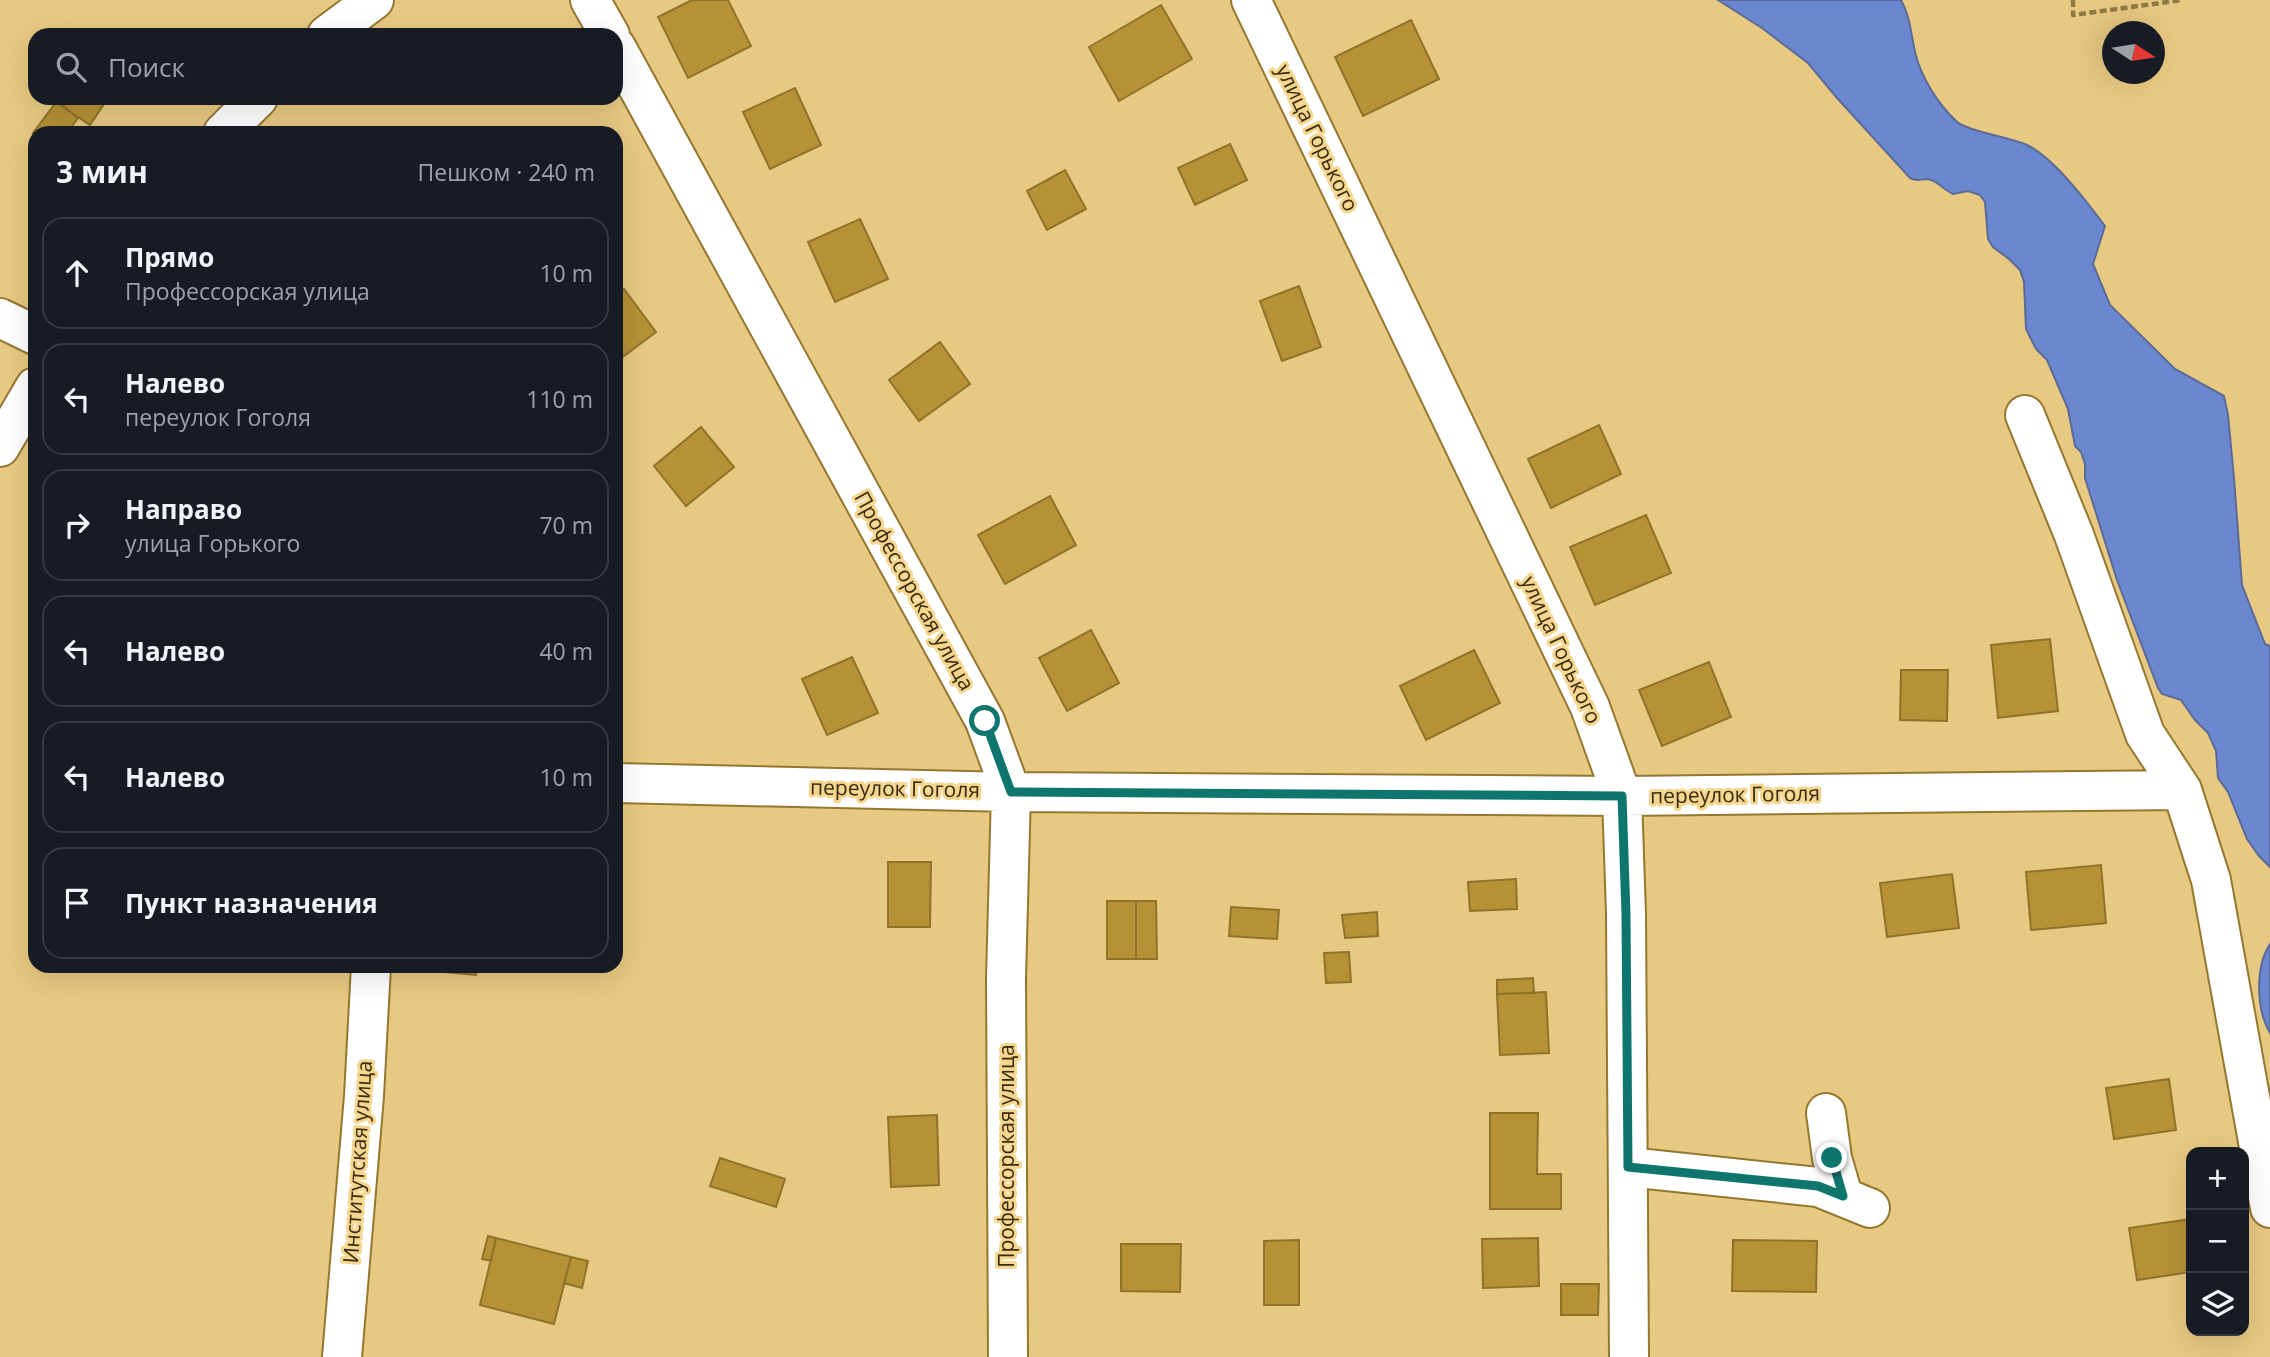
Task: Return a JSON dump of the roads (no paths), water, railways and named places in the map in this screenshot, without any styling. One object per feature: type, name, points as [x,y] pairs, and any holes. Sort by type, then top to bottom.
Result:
[{"type":"street","points":[[336,28],[374,0]]},
{"type":"street","points":[[590,0],[606,28]]},
{"type":"street","name":"улица Горького","points":[[1251,0],[1590,706],[1622,796],[1626,915],[1629,1357]]},
{"type":"street","name":"Профессорская улица","points":[[623,60],[985,721],[1011,792],[1006,978],[1008,1357]]},
{"type":"street","points":[[230,126],[251,105]]},
{"type":"street","points":[[0,318],[28,332]]},
{"type":"street","points":[[0,447],[28,399]]},
{"type":"street","points":[[2025,415],[2074,535],[2145,734],[2182,790],[2211,880],[2270,1208]]},
{"type":"street","name":"переулок Гоголя","points":[[623,783],[1011,792],[1622,796],[2182,790]]},
{"type":"street","name":"Институтская улица","points":[[342,1357],[364,1096],[371,973]]},
{"type":"street","points":[[1628,1167],[1818,1186],[1857,1202],[1832,1158],[1826,1113]]},
{"type":"water","points":[[1718,0],[1901,0],[1921,71],[1942,106],[1961,125],[2027,145],[2059,170],[2105,226],[2093,264],[2110,305],[2175,369],[2224,396],[2234,478],[2242,585],[2265,644],[2270,646],[2270,867],[2247,839],[2228,792],[2218,778],[2216,751],[2208,733],[2181,700],[2162,694],[2158,688],[2117,580],[2085,478],[2085,464],[2081,452],[2075,446],[2068,409],[2047,360],[2036,349],[2026,329],[2024,282],[2020,270],[1993,247],[1988,239],[1985,202],[1980,195],[1968,191],[1953,194],[1932,180],[1910,178],[1808,63],[1762,28]]},
{"type":"water","points":[[2270,944],[2270,1033],[2262,1012],[2259,988],[2262,964]]}]
